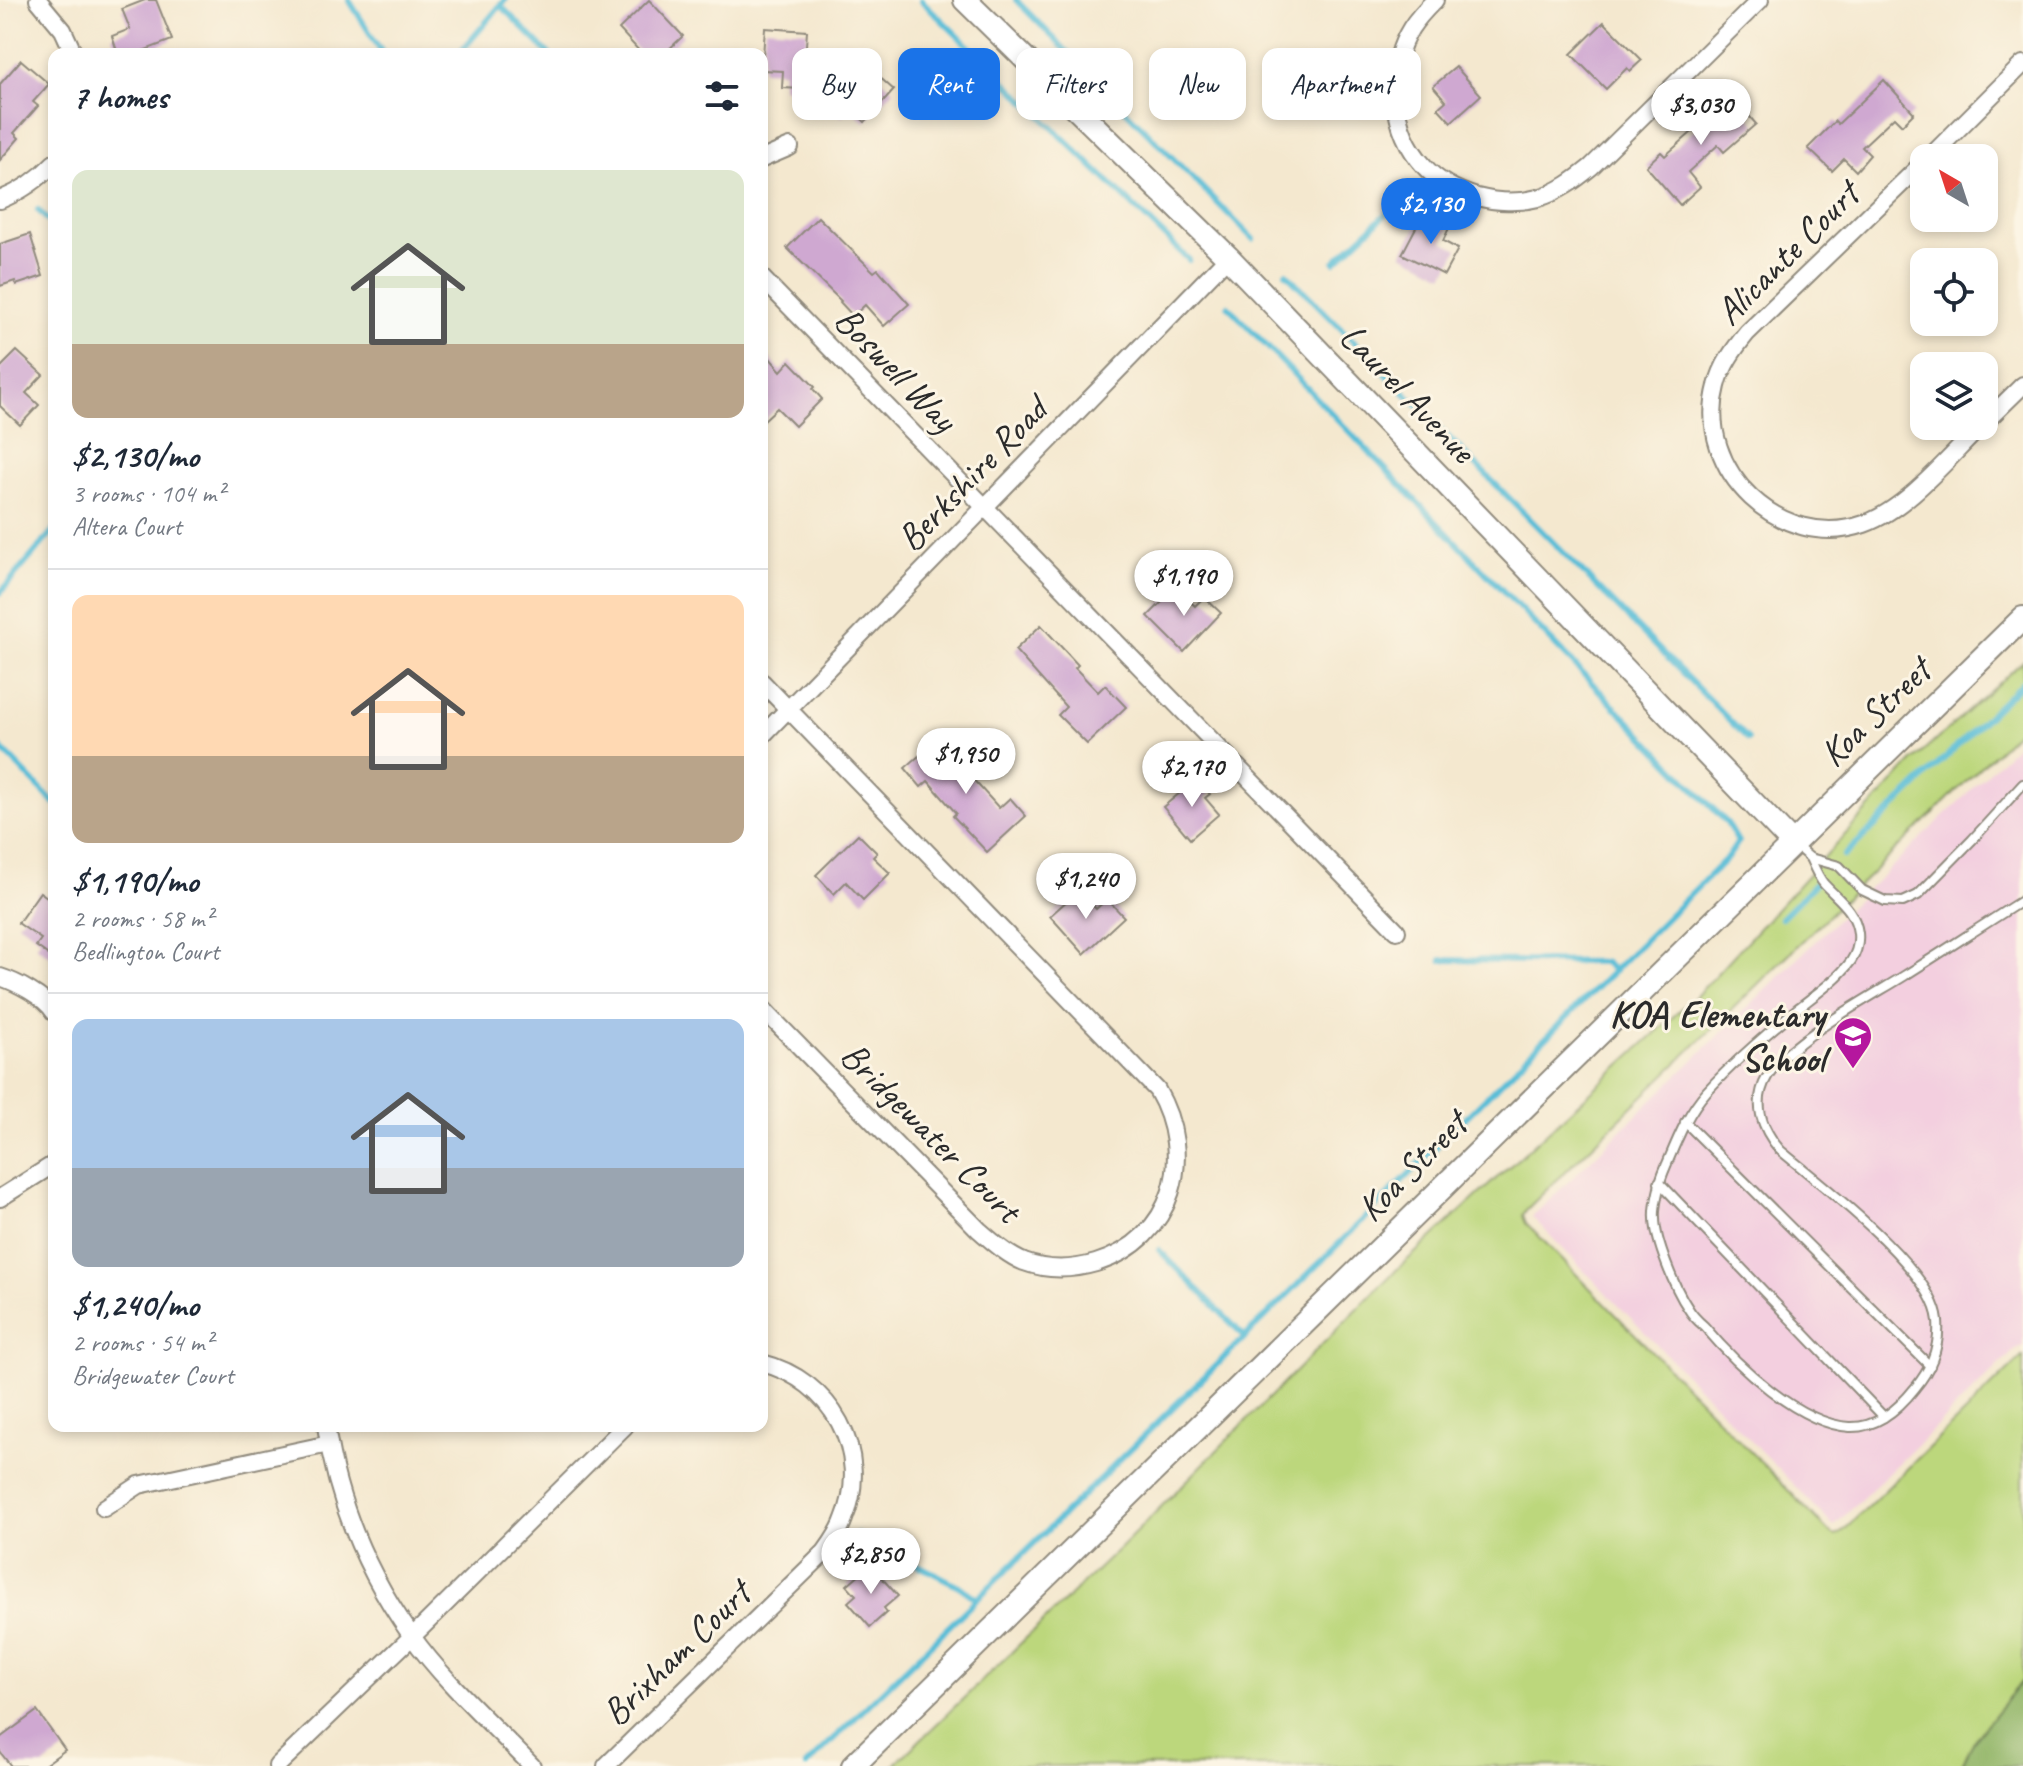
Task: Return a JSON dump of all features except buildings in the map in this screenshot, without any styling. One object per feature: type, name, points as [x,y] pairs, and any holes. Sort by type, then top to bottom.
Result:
[{"type":"main road","name":"Laurel Avenue","points":[[965,0],[1228,257],[1792,843]]},
{"type":"main road","name":"Koa Street","points":[[853,1766],[2023,618]]},
{"type":"street","points":[[38,0],[63,30],[71,48]]},
{"type":"street","points":[[1435,0],[1410,31],[1396,71],[1394,91],[1404,133],[1425,168],[1453,188],[1485,199],[1510,201],[1537,198],[1567,186],[1591,167],[1760,0]]},
{"type":"street","points":[[1943,144],[2023,64]]},
{"type":"street","points":[[768,156],[790,147]]},
{"type":"street","points":[[0,200],[21,192],[48,170]]},
{"type":"street","name":"Alicante Court","points":[[1910,176],[1747,333],[1732,352],[1716,389],[1714,427],[1723,460],[1731,475],[1756,504],[1779,518],[1825,530],[1865,524],[1887,513],[1909,497],[1968,440]]},
{"type":"street","name":"Berkshire Road","points":[[768,730],[1228,257]]},
{"type":"street","name":"Boswell Way","points":[[768,284],[1397,931]]},
{"type":"street","name":"Alicante Court","points":[[1998,410],[2023,385]]},
{"type":"street","name":"Bridgewater Court","points":[[768,688],[1157,1090],[1172,1123],[1177,1145],[1174,1178],[1163,1211],[1140,1238],[1107,1260],[1059,1269],[1021,1261],[1002,1250],[979,1230],[768,1014]]},
{"type":"street","points":[[0,977],[12,980],[48,1004]]},
{"type":"street","points":[[0,1198],[48,1168]]},
{"type":"street","name":"Brixham Court","points":[[606,1766],[825,1552],[846,1517],[852,1471],[850,1450],[843,1429],[816,1391],[798,1377],[768,1365]]},
{"type":"street","points":[[327,1432],[338,1485],[359,1544],[385,1594],[412,1636],[532,1766]]},
{"type":"street","points":[[277,1766],[619,1432]]},
{"type":"street","points":[[104,1508],[139,1485],[329,1444]]},
{"type":"lane","points":[[1810,858],[1839,866],[1862,890],[1885,901],[1903,902],[1918,895],[2023,784]]},
{"type":"lane","points":[[1792,843],[1810,858],[1822,882],[1851,911],[1859,936],[1858,949],[1833,980],[1752,1046],[1705,1093],[1685,1122],[1659,1182],[1654,1219],[1668,1269],[1688,1308],[1727,1354],[1778,1397],[1830,1423],[1853,1427],[1875,1422],[1898,1409],[1930,1366],[1938,1341],[1938,1318],[1929,1296],[1912,1270],[1884,1239],[1780,1150],[1767,1134],[1761,1117],[1760,1097],[1767,1077],[1787,1054],[1822,1029],[2023,900]]},
{"type":"lane","points":[[1685,1122],[1930,1366]]},
{"type":"lane","points":[[1659,1182],[1884,1417]]},
{"type":"shaded area","name":"KOA Elementary School","points":[[2023,739],[2023,1346],[2016,1349],[1834,1526],[1532,1217]]},
{"type":"green space","points":[[2023,661],[2023,726],[1523,1215],[1526,1223],[1836,1536],[2023,1356],[2023,1680],[1976,1737],[1961,1766],[893,1766],[1123,1545],[1391,1275],[1700,992],[1913,761]]},
{"type":"green space","points":[[2023,1680],[2023,1766],[1961,1766],[1976,1737]]},
{"type":"waterway","points":[[349,0],[379,48]]},
{"type":"waterway","points":[[464,48],[505,0]]},
{"type":"waterway","points":[[921,0],[1189,260]]},
{"type":"waterway","points":[[1016,0],[1253,239]]},
{"type":"waterway","points":[[500,5],[543,48]]},
{"type":"waterway","points":[[1335,262],[1416,185]]},
{"type":"waterway","points":[[38,210],[48,221]]},
{"type":"waterway","points":[[1286,273],[1748,739]]},
{"type":"waterway","points":[[806,1766],[1245,1337],[1728,857],[1738,842],[1727,823],[1228,306]]},
{"type":"waterway","points":[[0,593],[48,537]]},
{"type":"waterway","points":[[1844,856],[2023,682]]},
{"type":"waterway","points":[[0,747],[48,797]]},
{"type":"waterway","points":[[1781,918],[1815,884]]},
{"type":"waterway","points":[[1442,960],[1604,962],[1614,971]]},
{"type":"waterway","points":[[1159,1250],[1245,1337]]},
{"type":"waterway","points":[[857,1534],[959,1586],[977,1599]]},
{"type":"place","name":"KOA Elementary School","points":[[1853,1070]]}]
